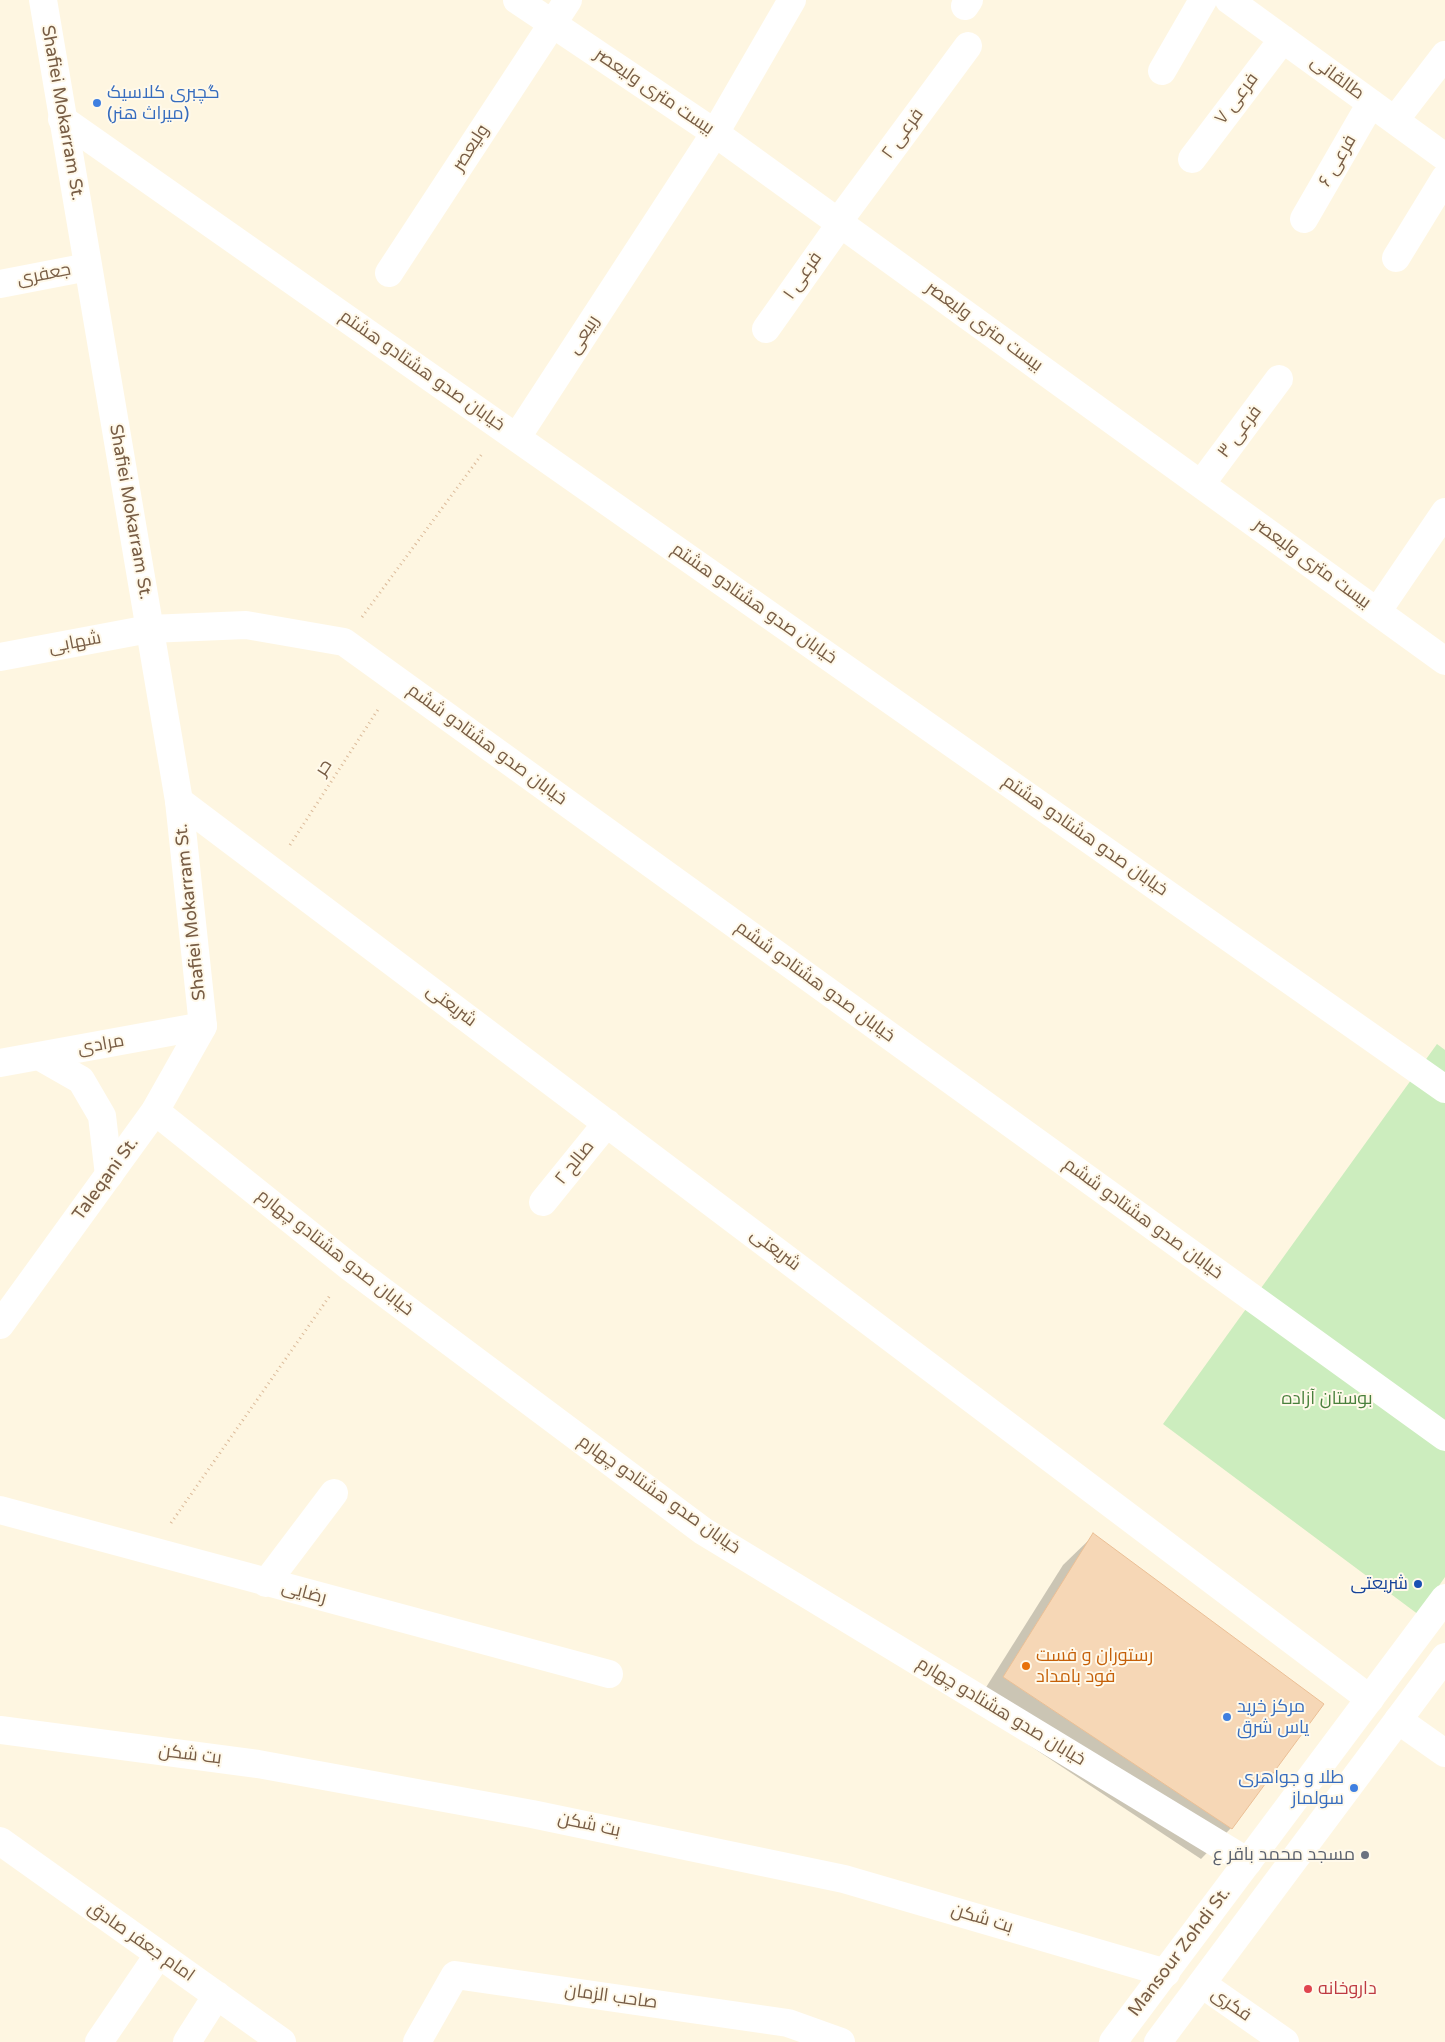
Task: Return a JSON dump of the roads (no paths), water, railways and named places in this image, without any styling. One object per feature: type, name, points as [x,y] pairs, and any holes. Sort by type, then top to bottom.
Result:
[{"type":"street","name":"Shafiei Mokarram St.","points":[[42,0],[179,800],[203,1026]]},
{"type":"street","name":"بیست متری ولیعصر","points":[[517,0],[715,133],[840,222],[1445,661]]},
{"type":"street","name":"ولیعصر","points":[[389,273],[568,0]]},
{"type":"street","name":"ربیعی","points":[[517,438],[715,133],[792,0]]},
{"type":"street","points":[[1162,71],[1202,0]]},
{"type":"street","name":"طالقانی","points":[[1231,0],[1445,157]]},
{"type":"street","name":"فرعی ۷","points":[[1192,159],[1283,39]]},
{"type":"street","name":"فرعی ۲","points":[[840,222],[968,46]]},
{"type":"street","points":[[1395,120],[1445,55]]},
{"type":"street","name":"فرعی ۶","points":[[1304,219],[1371,103]]},
{"type":"street","name":"خیابان صدو هشتادو هشتم","points":[[62,119],[1445,1089]]},
{"type":"street","points":[[1396,258],[1445,178]]},
{"type":"street","name":"فرعی ۱","points":[[766,328],[840,222]]},
{"type":"street","name":"جعفری","points":[[0,284],[88,267]]},
{"type":"street","name":"فرعی ۳","points":[[1201,484],[1279,379]]},
{"type":"street","points":[[1377,612],[1445,512]]},
{"type":"street","name":"خیابان صدو هشتادو ششم","points":[[150,629],[246,625],[344,642],[1445,1437]]},
{"type":"street","name":"شهابی","points":[[0,657],[150,629]]},
{"type":"street","name":"شریعتی","points":[[179,800],[1445,1754]]},
{"type":"street","name":"مرادی","points":[[0,1063],[203,1026]]},
{"type":"street","name":"Taleqani St.","points":[[0,1325],[156,1111],[203,1026]]},
{"type":"street","points":[[39,1056],[80,1080],[102,1116],[110,1175]]},
{"type":"street","name":"خیابان صدو هشتادو چهارم","points":[[156,1111],[350,1267],[703,1531],[1248,1862]]},
{"type":"street","name":"صالح ۲","points":[[543,1202],[607,1123]]},
{"type":"street","points":[[266,1583],[334,1493]]},
{"type":"street","name":"رضایی","points":[[0,1510],[150,1552],[609,1674]]},
{"type":"street","name":"Mansour Zohdi St.","points":[[1113,2042],[1445,1598]]},
{"type":"street","name":"Mansour Zohdi St.","points":[[1158,2042],[1445,1658]]},
{"type":"street","name":"بت شکن","points":[[0,1730],[258,1764],[600,1828],[844,1879],[1202,1984]]},
{"type":"street","name":"امام جعفر صادق","points":[[0,1841],[282,2042]]},
{"type":"street","points":[[99,2042],[159,1954]]},
{"type":"street","name":"صاحب الزمان","points":[[417,2042],[454,1975],[788,2023],[841,2042]]},
{"type":"street","name":"فکری","points":[[1202,1984],[1285,2042]]},
{"type":"street","points":[[188,2042],[217,1995]]},
{"type":"place","name":"گچبری کلاسیک (میراث هنر)","points":[[97,103]]},
{"type":"place","name":"شریعتی","points":[[1418,1584]]},
{"type":"place","name":"رستوران و فست فود بامداد","points":[[1026,1666]]},
{"type":"place","name":"مرکز خرید یاس شرق","points":[[1227,1717]]},
{"type":"place","name":"طلا و جواهری سولماز","points":[[1354,1788]]},
{"type":"place","name":"مسجد محمد باقر ع","points":[[1365,1855]]},
{"type":"place","name":"داروخانه","points":[[1308,1989]]},
{"type":"park label","name":"بوستان آزاده","points":[[1327,1399]]}]
